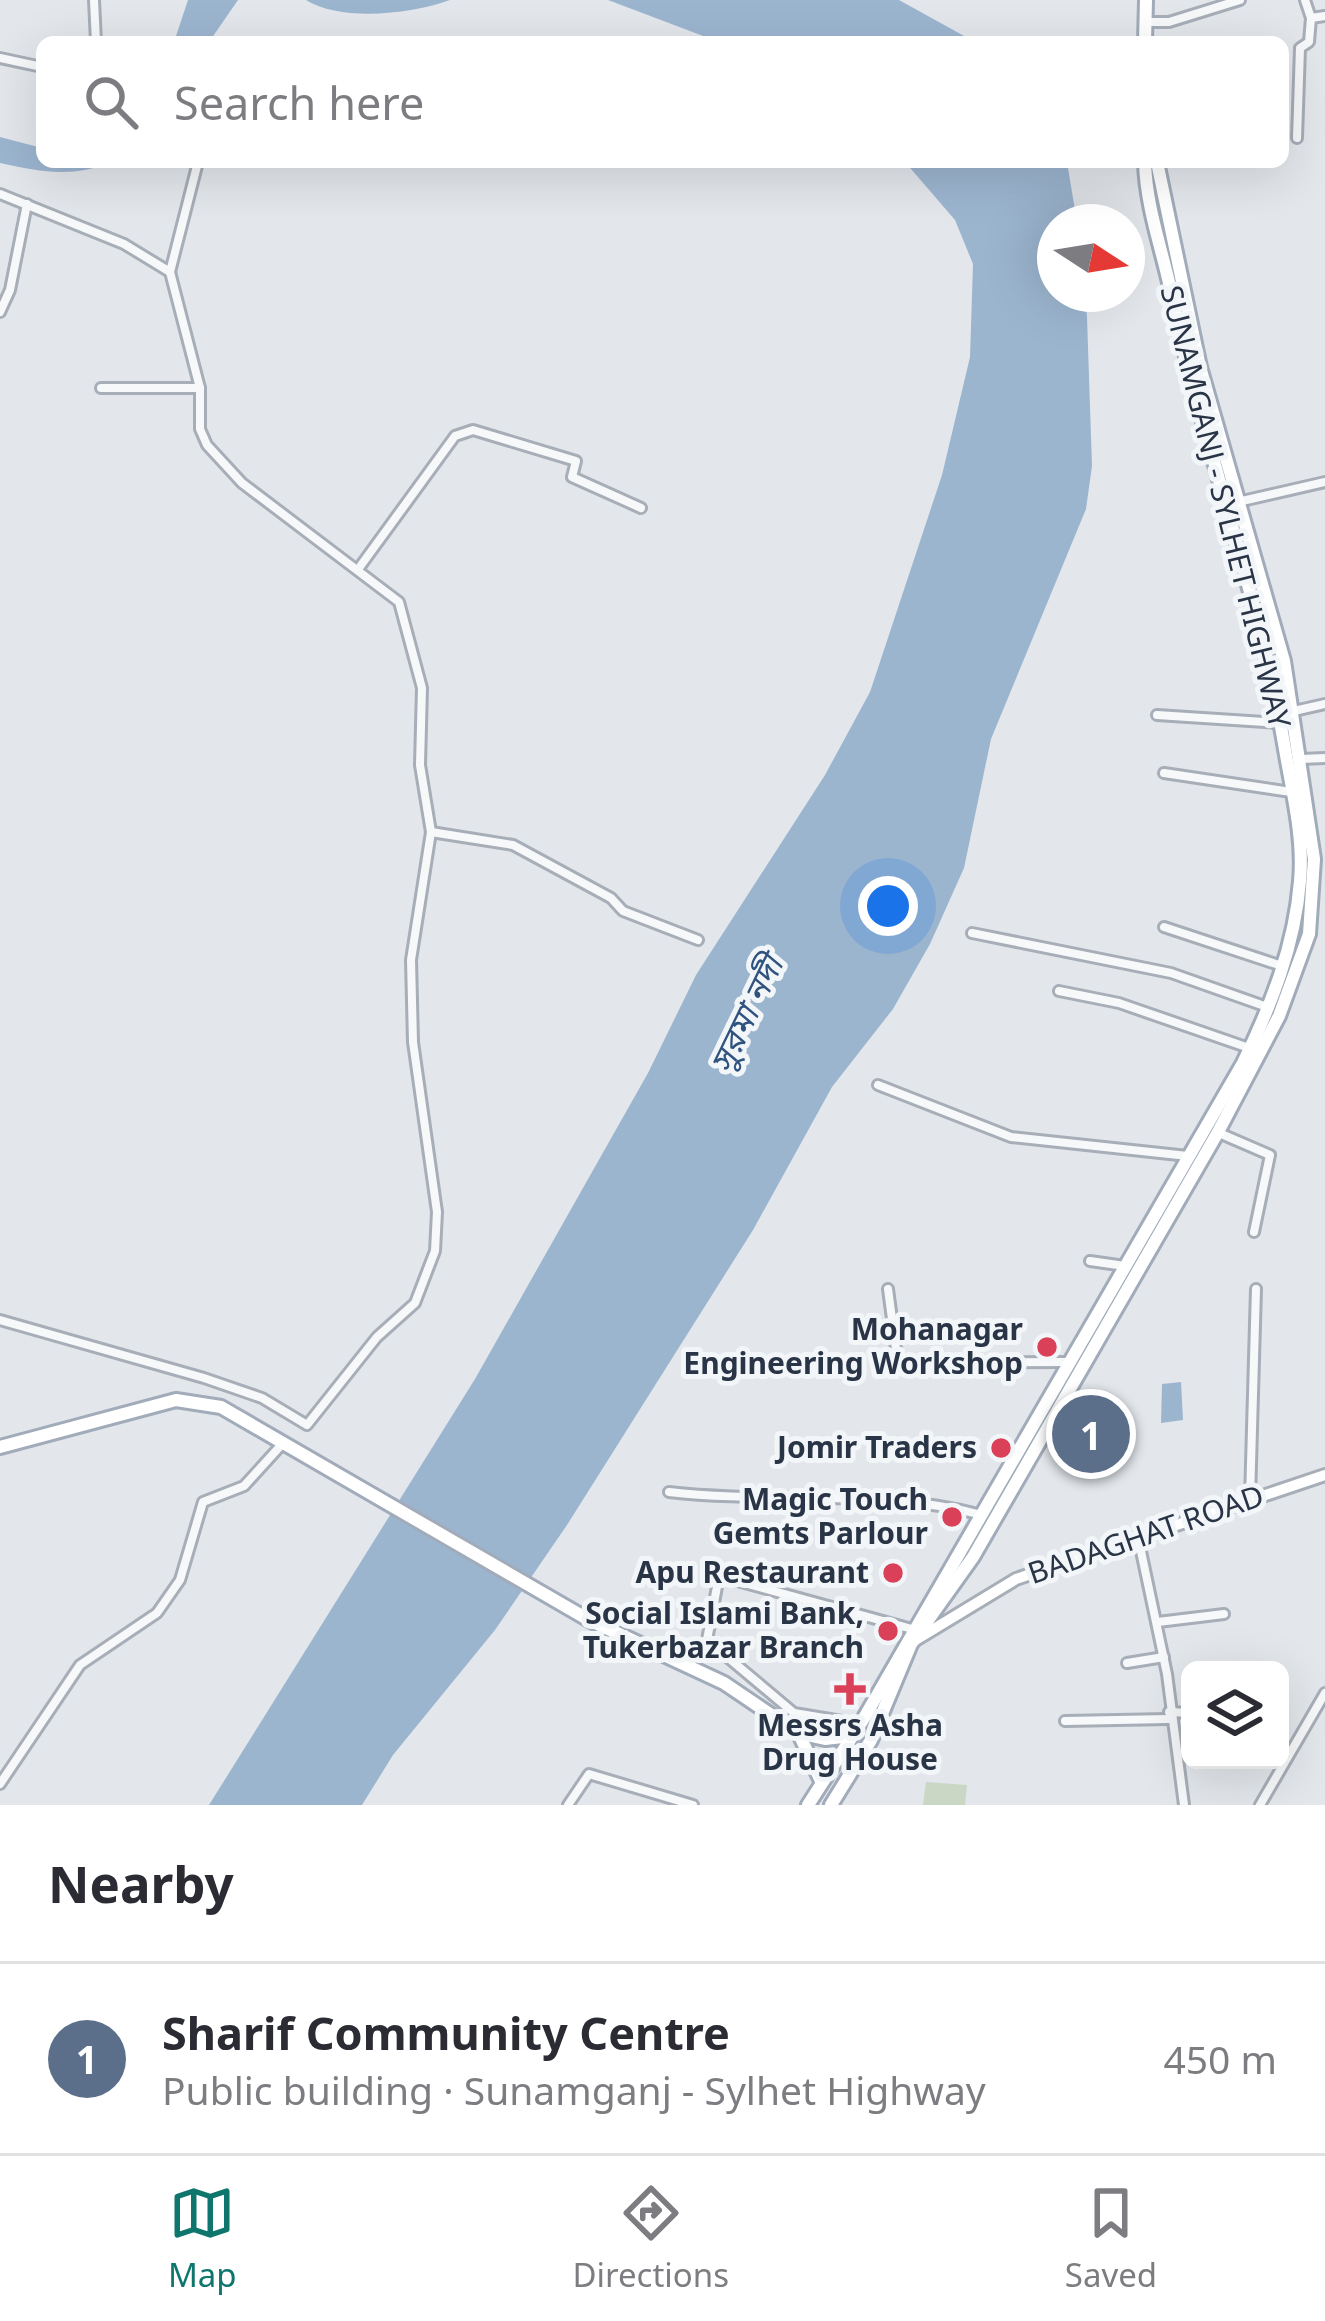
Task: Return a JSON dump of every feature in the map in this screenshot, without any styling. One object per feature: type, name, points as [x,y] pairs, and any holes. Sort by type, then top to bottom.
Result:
[{"type":"main road","points":[[1145,36],[1147,0]]},
{"type":"main road","points":[[1147,168],[1172,264]]},
{"type":"main road","points":[[1153,184],[1155,168]]},
{"type":"main road","name":"SUNAMGANJ - SYLHET HIGHWAY","points":[[808,1805],[907,1644],[973,1557],[1218,1132],[1279,1016],[1320,901],[1294,711],[1242,501],[1172,264]]},
{"type":"main road","name":"SUNAMGANJ - SYLHET HIGHWAY","points":[[831,1805],[851,1774],[912,1629],[1250,1049],[1270,1008],[1282,966],[1300,879],[1292,792],[1245,563],[1186,363],[1172,264]]},
{"type":"main road","points":[[0,1447],[176,1400],[221,1407],[589,1620],[707,1674],[798,1733],[825,1739],[850,1736]]},
{"type":"main road","points":[[1033,1423],[1047,1431]]},
{"type":"main road","name":"BADAGHAT ROAD","points":[[907,1644],[1016,1579],[1325,1475]]},
{"type":"main road","points":[[958,1548],[973,1557]]},
{"type":"main road","points":[[798,1733],[821,1781]]},
{"type":"main road","points":[[833,1762],[851,1774]]},
{"type":"street","points":[[94,0],[96,36]]},
{"type":"street","points":[[1145,22],[1169,22],[1240,0]]},
{"type":"street","points":[[1297,138],[1300,48],[1310,42],[1311,18],[1305,0]]},
{"type":"street","points":[[1311,18],[1325,16]]},
{"type":"street","points":[[0,58],[36,66]]},
{"type":"street","points":[[0,1320],[262,1398],[298,1424],[317,1416],[377,1337],[415,1304],[435,1251],[437,1213],[413,1042],[410,960],[431,832],[421,765],[422,688],[409,622],[399,602],[218,462],[200,429],[200,388],[170,272],[196,168]]},
{"type":"street","points":[[0,194],[124,244],[170,272]]},
{"type":"street","points":[[0,311],[10,290],[27,204]]},
{"type":"street","points":[[101,388],[200,388]]},
{"type":"street","points":[[358,568],[455,436],[473,430],[576,461],[572,477],[641,508]]},
{"type":"street","points":[[1242,501],[1325,482]]},
{"type":"street","points":[[1294,711],[1325,704]]},
{"type":"street","points":[[1157,716],[1280,723]]},
{"type":"street","points":[[1301,759],[1325,758]]},
{"type":"street","points":[[1164,772],[1292,792]]},
{"type":"street","points":[[431,832],[513,845],[611,898],[623,911],[698,940]]},
{"type":"street","points":[[1164,927],[1282,966]]},
{"type":"street","points":[[972,933],[1172,973],[1270,1008]]},
{"type":"street","points":[[1059,991],[1120,1003],[1250,1049]]},
{"type":"street","points":[[878,1085],[1011,1137],[1190,1156]]},
{"type":"street","points":[[1218,1132],[1270,1155],[1254,1232]]},
{"type":"street","points":[[1090,1262],[1126,1267]]},
{"type":"street","points":[[888,1289],[896,1349],[904,1363],[1068,1362]]},
{"type":"street","points":[[1250,1499],[1256,1289]]},
{"type":"street","points":[[0,1784],[80,1665],[157,1613],[180,1580],[203,1502],[244,1486],[285,1440]]},
{"type":"street","points":[[669,1492],[749,1500],[877,1498],[995,1519]]},
{"type":"street","points":[[1138,1535],[1164,1657],[1184,1805]]},
{"type":"street","points":[[860,1724],[794,1713],[707,1640],[719,1576],[912,1629]]},
{"type":"street","points":[[1158,1622],[1224,1614]]},
{"type":"street","points":[[1127,1664],[1164,1657]]},
{"type":"street","points":[[1260,1805],[1325,1693]]},
{"type":"street","points":[[1065,1721],[1181,1714]]},
{"type":"street","points":[[568,1805],[589,1774],[693,1805]]},
{"type":"green space","points":[[926,1782],[967,1785],[965,1805],[923,1805]]},
{"type":"water","points":[[188,0],[238,0],[213,36],[176,36]]},
{"type":"water","points":[[306,0],[450,0],[377,14],[338,11]]},
{"type":"water","points":[[608,0],[899,0],[964,36],[703,36]]},
{"type":"water","points":[[0,137],[36,146],[36,168],[90,168],[56,172],[0,163]]},
{"type":"water","name":"সুরমা নদী","points":[[910,168],[1068,168],[1074,204],[1037,204],[1037,312],[1087,312],[1092,466],[1086,509],[991,739],[964,868],[930,944],[893,1009],[832,1087],[753,1230],[567,1525],[495,1630],[393,1755],[362,1805],[209,1805],[475,1379],[648,1073],[696,975],[825,775],[870,692],[942,475],[970,357],[973,264],[955,220]]},
{"type":"water","points":[[1181,1382],[1183,1420],[1161,1423],[1162,1384]]},
{"type":"place","name":"Mohanagar Engineering Workshop","points":[[1047,1347]]},
{"type":"place","name":"Sharif Community Centre","points":[[1091,1434]]},
{"type":"place","name":"Jomir Traders","points":[[1001,1448]]},
{"type":"place","name":"Magic Touch Gemts Parlour","points":[[952,1517]]},
{"type":"place","name":"Apu Restaurant","points":[[893,1573]]},
{"type":"place","name":"Social Islami Bank, Tukerbazar Branch","points":[[888,1631]]},
{"type":"place","name":"Messrs Asha Drug House","points":[[850,1689]]}]
